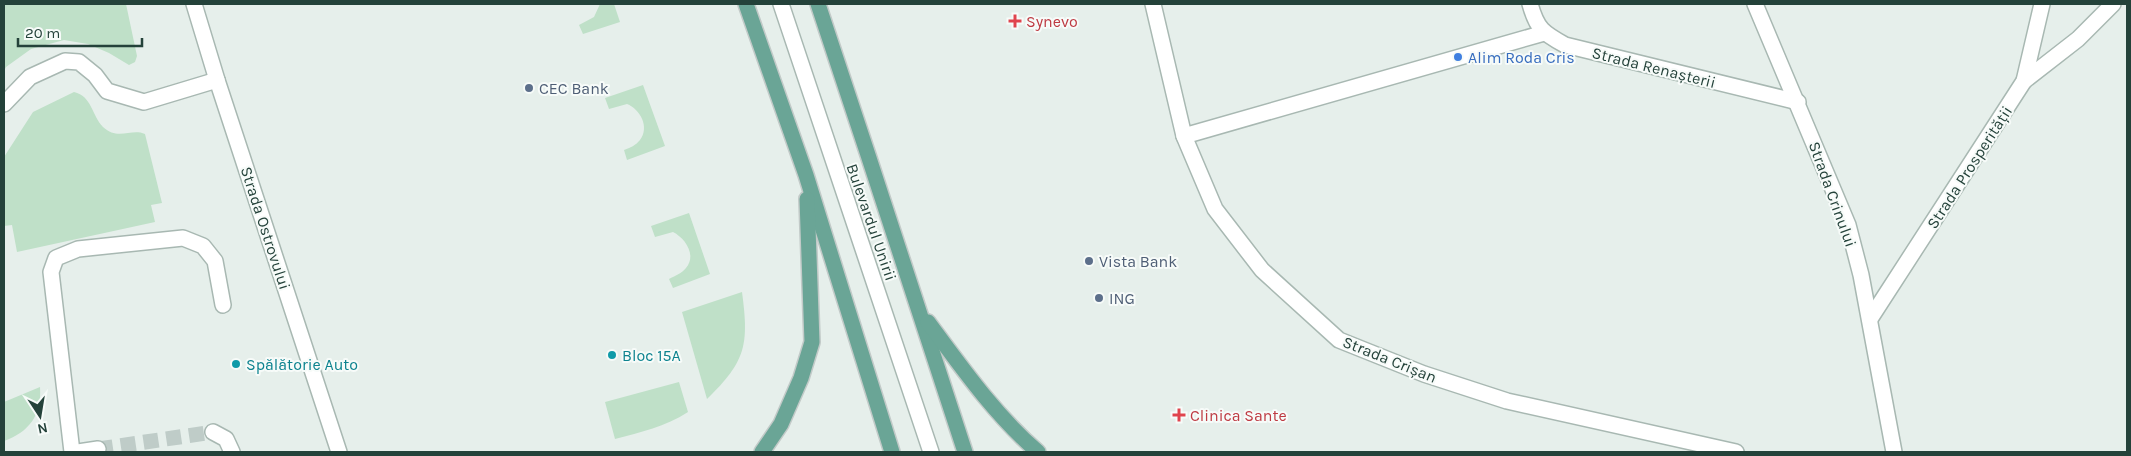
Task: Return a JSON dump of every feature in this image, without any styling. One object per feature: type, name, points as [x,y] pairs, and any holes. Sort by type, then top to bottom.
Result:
[{"type":"main road","points":[[746,4],[806,175],[892,452]]},
{"type":"main road","name":"Bulevardul Unirii","points":[[818,4],[921,312],[965,452]]},
{"type":"main road","points":[[762,452],[781,424],[801,378],[812,342],[811,267],[806,175]]},
{"type":"main road","points":[[921,312],[976,387],[1018,435],[1038,452]]},
{"type":"street","name":"Strada Ostrovului","points":[[194,4],[217,80],[339,452]]},
{"type":"street","name":"Bulevardul Unirii","points":[[781,4],[931,452]]},
{"type":"street","name":"Strada Crișan","points":[[1153,4],[1184,136],[1215,209],[1262,270],[1339,340],[1424,374],[1507,400],[1736,452]]},
{"type":"street","name":"Strada Renașterii","points":[[1530,4],[1534,18],[1544,33],[1565,46],[1798,102]]},
{"type":"street","name":"Strada Crinului","points":[[1756,4],[1848,225],[1870,319],[1894,452]]},
{"type":"street","name":"Strada Prosperității","points":[[1870,319],[2024,81],[2042,4]]},
{"type":"street","points":[[2024,81],[2078,39],[2114,4]]},
{"type":"street","points":[[1184,136],[1544,33]]},
{"type":"street","points":[[4,104],[30,77],[64,61],[79,62],[95,75],[107,91],[144,102],[217,80]]},
{"type":"street","points":[[72,452],[50,272],[56,258],[78,249],[183,238],[203,246],[215,261],[223,306]]},
{"type":"street","points":[[213,432],[226,439],[232,452]]},
{"type":"street","points":[[78,452],[98,449]]},
{"type":"green space","points":[[4,4],[126,4],[137,56],[135,62],[129,65],[109,53],[88,44],[64,40],[31,49],[6,67],[4,71]]},
{"type":"green space","points":[[600,4],[614,4],[620,22],[583,34],[579,25],[594,17]]},
{"type":"green space","points":[[643,85],[665,146],[627,160],[624,150],[640,140],[643,135],[644,124],[632,106],[627,104],[609,109],[605,98]]},
{"type":"green space","points":[[74,92],[85,98],[99,123],[109,131],[119,134],[135,132],[145,134],[162,203],[151,205],[155,222],[17,252],[12,225],[4,226],[4,157],[33,112]]},
{"type":"green space","points":[[689,213],[710,274],[673,288],[669,279],[686,268],[689,263],[690,252],[682,238],[673,232],[655,237],[651,226]]},
{"type":"green space","points":[[742,292],[745,326],[742,351],[730,374],[707,399],[682,312]]},
{"type":"green space","points":[[679,382],[688,412],[662,425],[615,439],[605,402]]},
{"type":"green space","points":[[40,387],[39,406],[32,421],[20,433],[4,441],[4,402]]},
{"type":"tunnel","points":[[98,449],[213,432]]},
{"type":"place","name":"Synevo","points":[[1015,21]]},
{"type":"place","name":"Alim Roda Cris","points":[[1458,57]]},
{"type":"place","name":"CEC Bank","points":[[529,88]]},
{"type":"place","name":"Vista Bank","points":[[1089,261]]},
{"type":"place","name":"ING","points":[[1099,298]]},
{"type":"place","name":"Bloc 15A","points":[[612,355]]},
{"type":"place","name":"Spălătorie Auto","points":[[236,364]]},
{"type":"place","name":"Clinica Sante","points":[[1179,415]]}]
